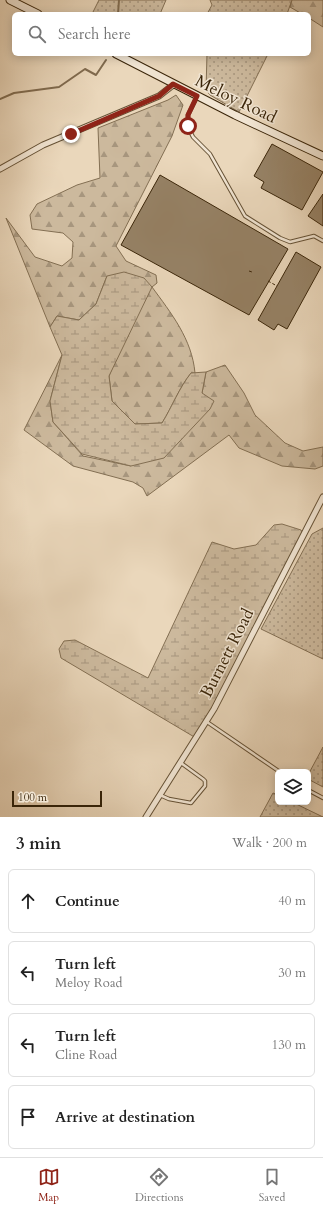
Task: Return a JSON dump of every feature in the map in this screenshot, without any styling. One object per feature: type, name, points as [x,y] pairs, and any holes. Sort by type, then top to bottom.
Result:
[{"type":"street","points":[[10,0],[34,12]]},
{"type":"street","name":"Meloy Road","points":[[120,56],[197,96],[323,156]]},
{"type":"street","points":[[0,169],[43,145],[159,96],[173,84]]},
{"type":"street","name":"Burnett Road","points":[[146,817],[207,722],[323,497]]},
{"type":"lane","points":[[197,96],[188,115],[188,126],[193,137],[210,154],[245,216],[280,238],[290,242],[314,236],[323,241]]},
{"type":"lane","points":[[207,722],[276,769]]},
{"type":"lane","points":[[160,795],[169,799],[191,803],[205,786],[203,778],[180,762]]},
{"type":"lane","points":[[311,792],[323,798]]},
{"type":"path","points":[[268,281],[277,286]]},
{"type":"green space","points":[[99,0],[166,0],[161,12],[93,12]]},
{"type":"green space","points":[[210,0],[292,0],[288,12],[208,12],[212,5]]},
{"type":"green space","points":[[292,0],[323,0],[323,27],[311,19],[311,12],[299,12],[290,7]]},
{"type":"green space","points":[[207,56],[267,56],[239,112],[210,95],[206,90]]},
{"type":"green space","points":[[176,95],[183,105],[172,136],[116,246],[126,261],[156,275],[157,283],[152,287],[180,327],[190,349],[195,373],[191,373],[179,391],[162,423],[135,424],[112,401],[109,376],[118,354],[107,276],[96,304],[79,320],[57,316],[50,327],[6,218],[35,257],[62,266],[72,258],[73,242],[63,233],[32,229],[30,215],[37,204],[77,185],[100,178],[98,128],[168,100]]},
{"type":"green space","points":[[124,272],[144,278],[152,287],[109,376],[112,401],[135,424],[162,423],[191,373],[206,372],[202,393],[214,401],[210,409],[164,458],[131,466],[82,454],[53,422],[50,401],[62,355],[50,327],[57,316],[79,320],[96,304],[107,276]]},
{"type":"green space","points":[[62,355],[50,401],[53,422],[83,456],[131,466],[202,393],[206,372],[225,365],[244,393],[255,415],[285,443],[303,451],[323,447],[323,466],[315,469],[282,466],[239,448],[229,435],[147,496],[143,488],[133,482],[73,466],[24,430]]},
{"type":"green space","points":[[282,524],[301,530],[303,534],[196,738],[61,658],[59,649],[64,641],[75,640],[148,678],[212,542],[234,549],[256,545],[274,525]]},
{"type":"green space","points":[[323,528],[323,659],[261,629],[312,534]]},
{"type":"green space","points":[[323,747],[323,787],[311,781],[311,769]]},
{"type":"green space","points":[[273,793],[275,794],[275,805],[298,805],[323,817],[260,817]]},
{"type":"building","points":[[272,144],[323,172],[302,210],[261,188],[264,182],[254,176]]},
{"type":"building","points":[[160,175],[288,249],[249,315],[121,245]]},
{"type":"building","points":[[323,194],[323,226],[308,216]]},
{"type":"building","points":[[296,252],[321,267],[287,329],[278,324],[274,330],[258,320]]},
{"type":"waterway","points":[[118,12],[119,0]]},
{"type":"waterway","points":[[0,99],[14,93],[59,87],[85,69],[96,75],[106,60]]},
{"type":"route","points":[[71,134],[159,96],[166,92],[173,84],[197,96],[188,115],[188,126]]}]
